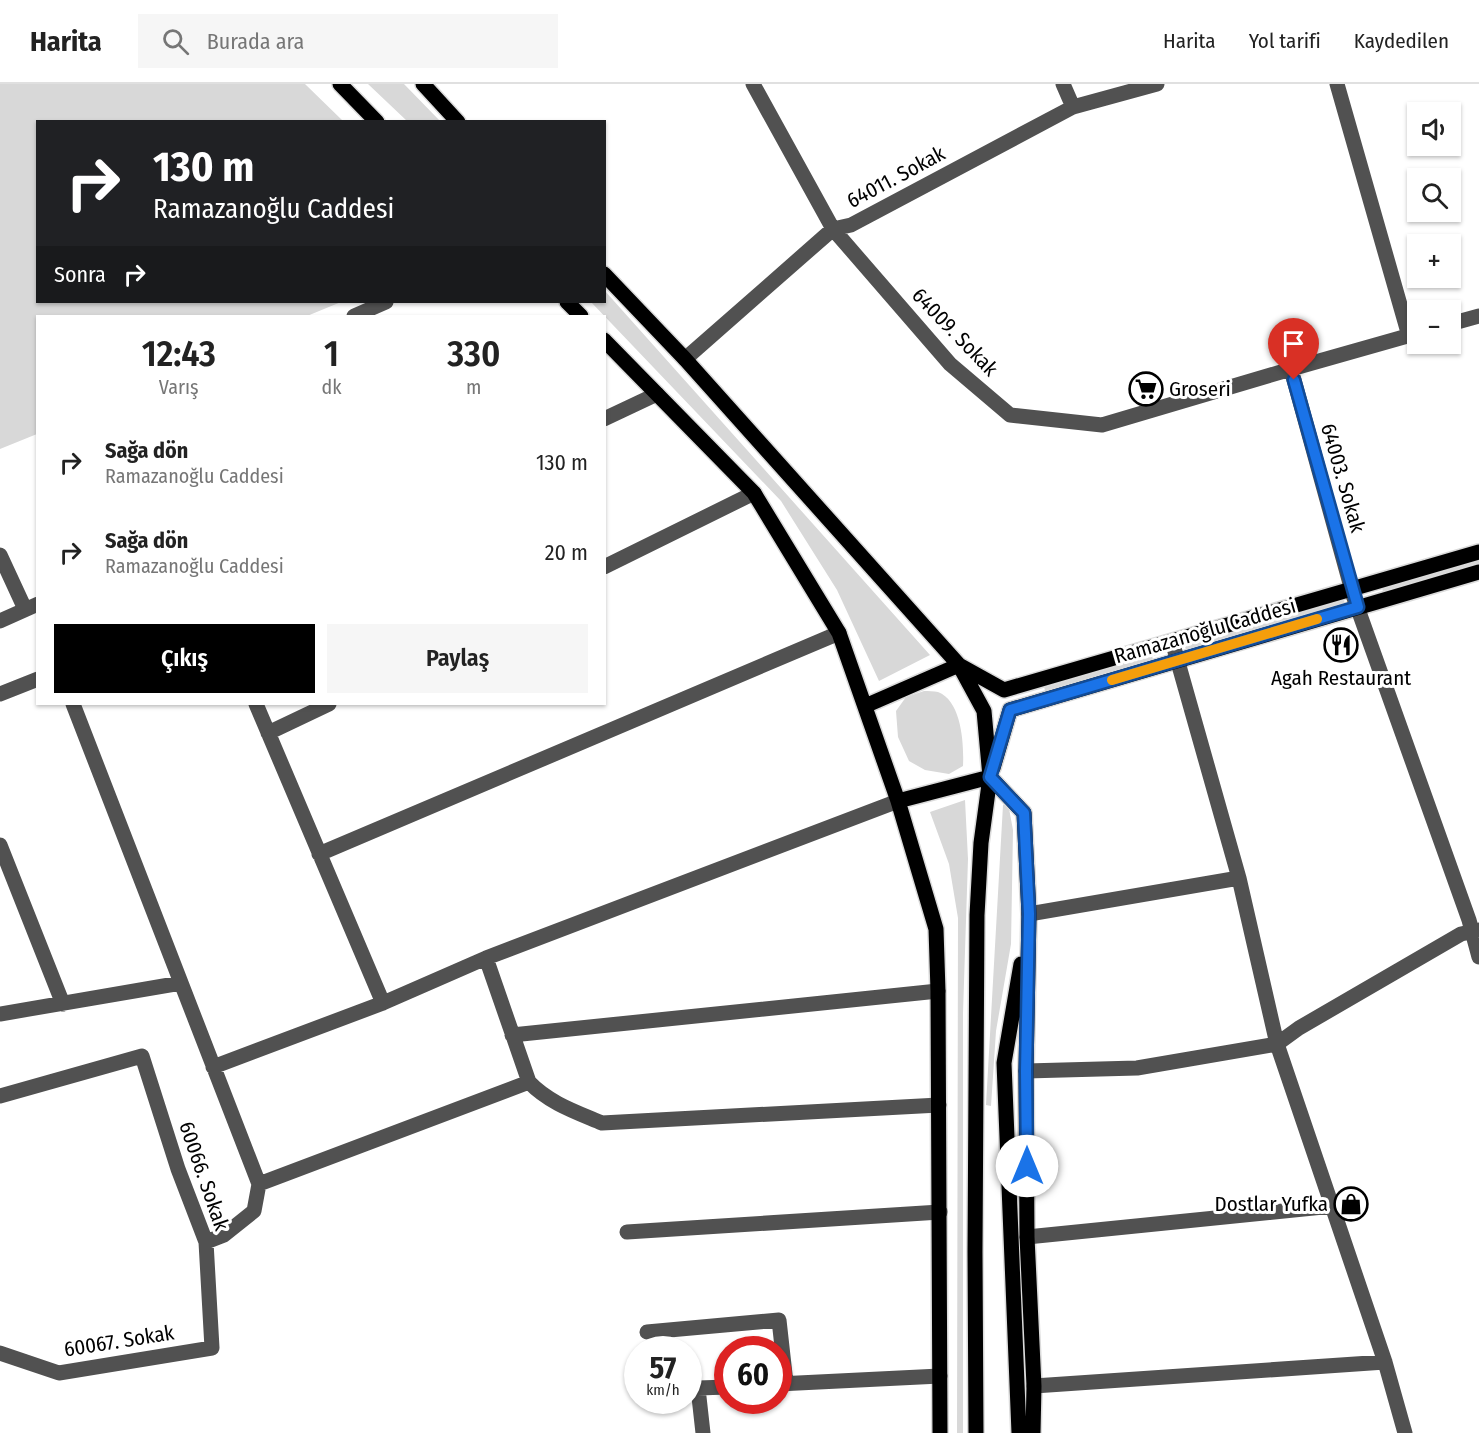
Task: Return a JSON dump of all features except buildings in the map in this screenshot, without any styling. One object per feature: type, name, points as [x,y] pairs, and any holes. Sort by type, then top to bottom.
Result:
[{"type":"main road","points":[[340,84],[375,120]]},
{"type":"main road","points":[[423,84],[456,120]]},
{"type":"main road","points":[[606,276],[685,359],[959,665],[984,711],[990,777],[981,843],[978,915],[975,1217],[976,1433]]},
{"type":"main road","points":[[568,303],[580,315]]},
{"type":"main road","points":[[606,342],[754,493],[839,633],[898,801],[936,929],[940,1433]]},
{"type":"main road","name":"Ramazanoğlu Caddesi","points":[[990,777],[1010,710],[1177,661],[1479,552]]},
{"type":"main road","name":"Ramazanoğlu Caddesi","points":[[959,665],[1004,690],[1172,641],[1355,598],[1479,572]]},
{"type":"main road","points":[[865,706],[959,665]]},
{"type":"main road","points":[[898,801],[990,777]]},
{"type":"main road","points":[[990,777],[1024,813],[1029,914],[1026,1071],[1027,1237],[1034,1386],[1033,1433]]},
{"type":"main road","points":[[1019,1433],[1004,1063],[1029,914]]},
{"type":"street","name":"64009. Sokak","points":[[753,84],[833,229],[950,364],[1010,415],[1102,425],[1407,336]]},
{"type":"street","points":[[1063,84],[1073,107]]},
{"type":"street","name":"64011. Sokak","points":[[685,359],[833,229],[851,225],[1073,107],[1158,84]]},
{"type":"street","points":[[1336,84],[1407,315]]},
{"type":"street","points":[[356,315],[384,303]]},
{"type":"street","points":[[1461,321],[1479,316]]},
{"type":"street","name":"64003. Sokak","points":[[1291,369],[1355,598],[1476,931],[1479,957]]},
{"type":"street","points":[[606,418],[657,394]]},
{"type":"street","points":[[606,566],[754,493]]},
{"type":"street","points":[[0,555],[31,607],[0,621]]},
{"type":"street","points":[[319,854],[839,633]]},
{"type":"street","points":[[1172,641],[1239,878],[1277,1044],[1385,1362],[1405,1433]]},
{"type":"street","points":[[0,694],[36,680]]},
{"type":"street","points":[[73,705],[259,1184],[254,1211],[224,1235],[206,1242]]},
{"type":"street","points":[[256,705],[382,1003]]},
{"type":"street","points":[[268,733],[326,705]]},
{"type":"street","points":[[213,1067],[382,1003],[486,958],[898,801]]},
{"type":"street","points":[[0,845],[63,1004]]},
{"type":"street","points":[[1029,914],[1239,878]]},
{"type":"street","points":[[1026,1071],[1137,1068],[1277,1044],[1299,1028],[1461,934],[1476,931]]},
{"type":"street","points":[[486,958],[529,1082],[541,1095],[602,1123],[939,1105]]},
{"type":"street","points":[[0,1014],[180,983]]},
{"type":"street","points":[[512,1035],[938,991]]},
{"type":"street","name":"60066. Sokak","points":[[0,1096],[142,1056],[178,1169],[206,1242],[212,1348]]},
{"type":"street","points":[[259,1184],[529,1082]]},
{"type":"street","points":[[1027,1237],[1333,1206]]},
{"type":"street","points":[[627,1232],[940,1212]]},
{"type":"street","points":[[647,1332],[779,1320],[780,1336]]},
{"type":"street","name":"60067. Sokak","points":[[0,1353],[59,1373],[212,1348]]},
{"type":"street","points":[[1034,1386],[1385,1362]]},
{"type":"street","points":[[792,1383],[940,1376]]},
{"type":"street","points":[[703,1433],[698,1388],[714,1387]]},
{"type":"shaded area","points":[[0,84],[305,84],[342,120],[36,120],[36,303],[339,303],[309,315],[36,315],[36,434],[0,449]]},
{"type":"shaded area","points":[[368,84],[404,84],[439,120],[406,120]]},
{"type":"shaded area","points":[[606,292],[930,655],[879,681],[837,590],[781,501],[606,318],[606,315],[592,303],[606,303]]},
{"type":"shaded area","points":[[1479,559],[1479,564],[1383,592],[1382,587]]},
{"type":"shaded area","points":[[1344,600],[1345,604],[1186,650],[1185,646]]},
{"type":"shaded area","points":[[1152,655],[1153,660],[1045,691],[1044,686]]},
{"type":"shaded area","points":[[924,691],[938,692],[946,697],[957,714],[962,736],[963,766],[949,774],[925,770],[909,761],[898,737],[896,711],[906,697]]},
{"type":"shaded area","points":[[965,800],[968,859],[963,1013],[963,1433],[957,1433],[958,918],[949,864],[930,812]]},
{"type":"shaded area","points":[[1008,803],[1013,830],[1011,944],[996,1031],[991,1106],[986,1105],[1003,805]]},
{"type":"slow traffic","points":[[1112,680],[1317,619]]},
{"type":"place","name":"Groseri","points":[[1146,389]]},
{"type":"place","name":"Agah Restaurant","points":[[1341,645]]},
{"type":"place","name":"Dostlar Yufka","points":[[1351,1204]]},
{"type":"route","points":[[1027,1166],[1029,914],[1024,813],[990,777],[1010,710],[1358,607],[1294,380]]}]
